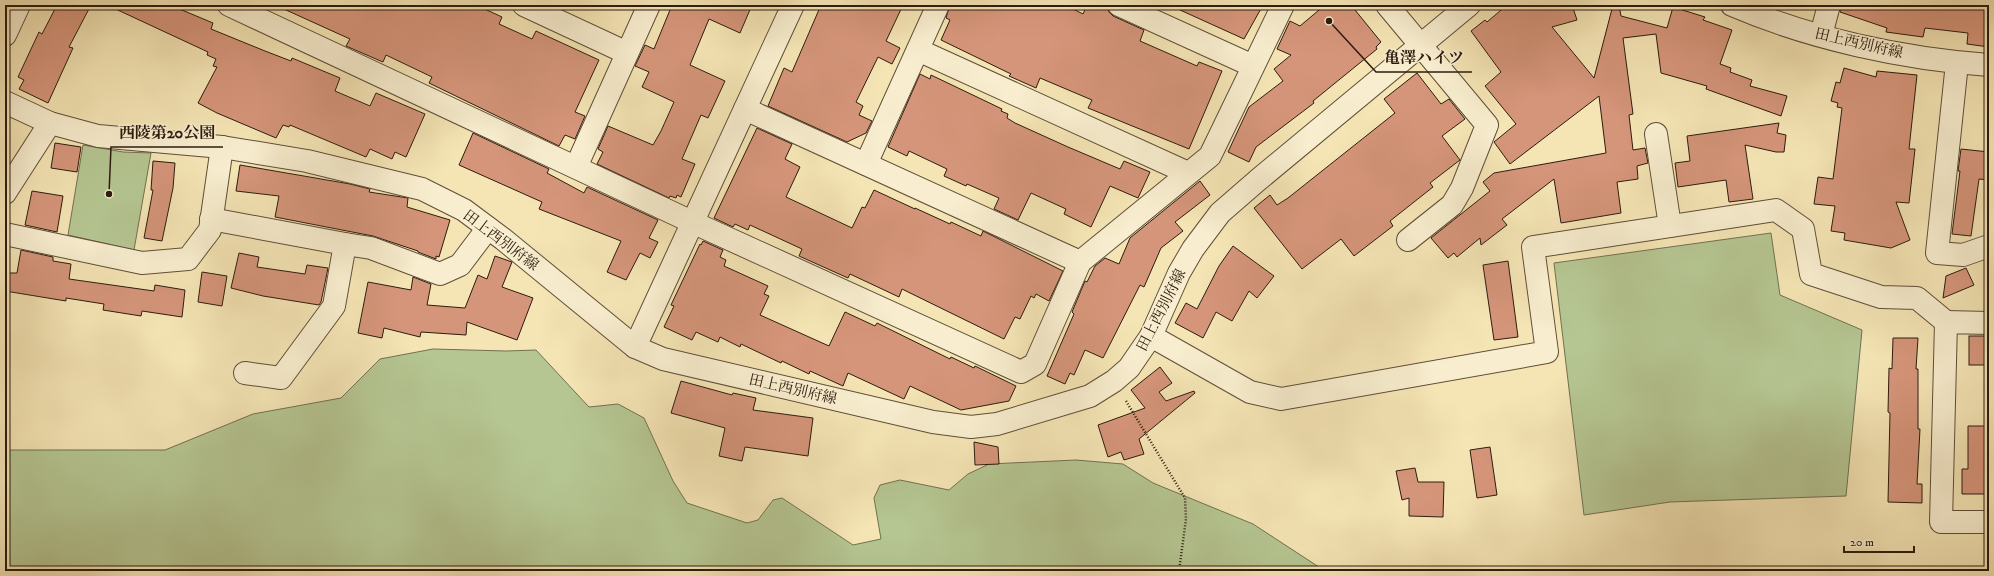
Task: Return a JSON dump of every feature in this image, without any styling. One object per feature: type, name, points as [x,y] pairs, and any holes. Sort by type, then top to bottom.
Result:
[{"type":"street","points":[[5,35],[19,5]]},
{"type":"street","points":[[229,5],[692,222],[1021,372],[1035,364],[1080,262],[1210,156],[1283,5]]},
{"type":"street","points":[[524,5],[627,53]]},
{"type":"street","points":[[576,167],[649,5]]},
{"type":"street","points":[[635,347],[793,5]]},
{"type":"street","points":[[866,164],[938,5]]},
{"type":"street","points":[[1119,5],[1254,66]]},
{"type":"street","points":[[1387,5],[1487,125],[1462,188],[1452,205],[1408,240]]},
{"type":"street","name":"田上西別府線","points":[[5,102],[50,124],[98,136],[222,147],[307,161],[422,189],[464,210],[635,347],[663,359],[933,422],[971,427],[997,424],[1044,411],[1090,396],[1114,382],[1128,368],[1151,336],[1179,273],[1193,249],[1220,213],[1469,5]]},
{"type":"street","name":"田上西別府線","points":[[1732,5],[1757,16],[1821,35],[1888,51],[1957,63],[1989,65]]},
{"type":"street","points":[[1821,35],[1829,5]]},
{"type":"street","points":[[918,50],[1188,174]]},
{"type":"street","points":[[1957,63],[1937,253],[1963,255],[1989,246]]},
{"type":"street","points":[[745,109],[1080,262]]},
{"type":"street","points":[[5,193],[50,124]]},
{"type":"street","points":[[1656,134],[1670,226]]},
{"type":"street","points":[[5,234],[142,262],[188,259],[210,230],[222,147]]},
{"type":"street","points":[[1151,336],[1250,392],[1281,399],[1547,352],[1533,247],[1776,210],[1803,229],[1811,274],[1881,297],[1917,298],[1946,322],[1989,323]]},
{"type":"street","points":[[211,219],[371,248],[440,274],[460,265],[488,228]]},
{"type":"street","points":[[245,373],[281,378],[334,306],[345,244]]},
{"type":"street","points":[[1946,322],[1941,522],[1989,522]]},
{"type":"path","points":[[1114,382],[1185,498],[1186,519],[1179,571]]},
{"type":"green space","points":[[83,145],[123,152],[151,153],[134,250],[68,235]]},
{"type":"green space","points":[[1771,233],[1780,295],[1862,330],[1846,496],[1670,502],[1584,515],[1554,263]]},
{"type":"green space","points":[[433,349],[506,351],[536,350],[589,407],[618,404],[644,418],[673,481],[687,503],[747,523],[758,520],[773,500],[782,498],[853,545],[881,539],[874,498],[880,485],[900,480],[949,490],[968,474],[989,464],[1076,460],[1123,464],[1153,483],[1253,524],[1325,571],[5,571],[5,450],[165,450],[253,414],[341,398],[380,359]]},
{"type":"building","points":[[57,5],[91,5],[69,47],[73,48],[48,103],[19,89],[24,80],[18,77],[39,32],[42,34]]},
{"type":"building","points":[[107,5],[170,5],[213,23],[211,29],[291,61],[292,58],[340,78],[335,91],[370,106],[376,93],[425,114],[406,157],[395,152],[392,159],[370,149],[366,157],[290,125],[289,127],[283,125],[276,138],[217,113],[198,103],[217,67],[213,66],[216,59],[207,55],[208,52]]},
{"type":"building","points":[[275,5],[476,5],[502,17],[499,24],[532,39],[536,31],[599,60],[575,112],[585,116],[575,139],[565,135],[559,146],[429,83],[432,77],[386,55],[383,62],[346,46],[350,39]]},
{"type":"building","points":[[672,5],[752,5],[740,33],[709,19],[690,65],[725,81],[708,118],[701,115],[682,159],[695,164],[681,197],[677,195],[676,198],[670,196],[669,198],[597,164],[603,152],[598,149],[608,126],[653,145],[661,131],[674,102],[642,87],[649,72],[635,66],[645,45],[654,49]]},
{"type":"building","points":[[821,5],[903,5],[886,41],[900,48],[892,64],[878,57],[856,102],[863,106],[859,115],[872,121],[866,133],[847,142],[768,106],[784,68],[792,72]]},
{"type":"building","points":[[950,5],[1065,5],[1083,14],[1087,5],[1107,5],[1109,12],[1113,16],[1144,30],[1140,41],[1197,66],[1199,62],[1222,71],[1189,149],[1088,108],[1092,100],[1040,78],[1036,88],[1009,76],[1011,74],[941,40],[950,20],[946,18]]},
{"type":"building","points":[[1169,5],[1263,5],[1244,39]]},
{"type":"building","points":[[1325,5],[1351,5],[1381,42],[1376,47],[1377,49],[1313,101],[1314,103],[1256,147],[1249,162],[1228,152],[1249,107],[1283,81],[1274,69],[1291,55],[1277,49],[1290,21],[1300,26]]},
{"type":"building","points":[[1507,5],[1572,5],[1577,20],[1552,27],[1594,78],[1613,5],[1619,5],[1621,16],[1667,28],[1673,7],[1705,17],[1703,20],[1732,30],[1720,64],[1731,68],[1730,72],[1752,80],[1750,86],[1787,96],[1781,116],[1706,89],[1707,86],[1661,73],[1656,34],[1623,38],[1633,114],[1629,115],[1633,150],[1645,148],[1648,163],[1637,166],[1638,179],[1617,182],[1621,213],[1561,223],[1554,179],[1502,219],[1507,225],[1481,245],[1480,238],[1457,257],[1454,253],[1448,258],[1431,238],[1490,191],[1483,182],[1494,173],[1606,153],[1599,96],[1510,164],[1494,142],[1516,124],[1485,86],[1501,72],[1471,31],[1485,20],[1487,22]]},
{"type":"building","points":[[1841,5],[1989,5],[1989,47],[1967,44],[1968,33],[1925,28],[1923,37],[1886,32],[1887,28],[1840,12]]},
{"type":"building","points":[[1844,68],[1876,77],[1877,71],[1917,75],[1909,149],[1915,149],[1909,203],[1896,202],[1910,240],[1891,248],[1844,240],[1845,233],[1831,231],[1835,206],[1814,204],[1818,177],[1833,179],[1842,108],[1837,107],[1838,103],[1831,101],[1836,82],[1840,83]]},
{"type":"building","points":[[1417,73],[1441,104],[1449,99],[1465,119],[1442,136],[1460,160],[1430,183],[1433,187],[1390,221],[1393,226],[1354,256],[1341,239],[1302,269],[1254,208],[1270,195],[1277,205],[1288,198],[1395,113],[1384,99]]},
{"type":"building","points":[[920,74],[930,79],[931,75],[1002,109],[1001,111],[1008,114],[1007,118],[1015,123],[1068,147],[1120,169],[1124,161],[1150,172],[1138,198],[1110,186],[1091,227],[1064,214],[1066,209],[1031,193],[1018,220],[994,209],[999,198],[944,176],[947,169],[909,151],[907,156],[888,147]]},
{"type":"building","points":[[1779,123],[1777,133],[1786,135],[1784,152],[1776,152],[1745,145],[1753,199],[1729,202],[1726,180],[1678,187],[1675,163],[1690,161],[1687,136]]},
{"type":"building","points":[[757,128],[792,144],[785,159],[800,167],[786,197],[852,228],[862,207],[865,208],[874,190],[915,209],[950,224],[951,222],[981,236],[983,231],[1063,271],[1049,301],[1036,294],[1034,298],[1031,296],[1020,319],[1015,317],[1004,339],[902,289],[899,297],[850,274],[848,278],[799,256],[802,249],[750,225],[748,230],[735,224],[733,227],[714,218]]},
{"type":"building","points":[[473,133],[549,169],[547,173],[584,193],[587,187],[658,220],[649,238],[658,242],[650,258],[640,253],[626,280],[607,272],[621,241],[539,209],[542,202],[459,165]]},
{"type":"building","points":[[55,143],[81,147],[77,172],[51,168]]},
{"type":"building","points":[[1961,149],[1989,152],[1989,180],[1979,179],[1971,236],[1952,234],[1960,171],[1958,171]]},
{"type":"building","points":[[153,161],[175,163],[173,188],[162,241],[144,238],[153,190],[151,190]]},
{"type":"building","points":[[240,165],[350,184],[370,189],[369,192],[408,198],[407,207],[450,220],[439,257],[436,256],[436,259],[418,251],[373,236],[275,217],[279,196],[236,191]]},
{"type":"building","points":[[1200,181],[1210,195],[1175,222],[1183,231],[1161,248],[1144,287],[1140,285],[1103,358],[1085,350],[1074,375],[1070,373],[1065,384],[1047,376],[1074,314],[1072,312],[1085,281],[1087,282],[1095,266],[1105,258],[1119,264],[1130,238]]},
{"type":"building","points":[[32,191],[63,196],[57,232],[25,225]]},
{"type":"building","points":[[703,241],[723,250],[720,257],[726,260],[724,266],[768,286],[764,294],[769,296],[760,315],[829,346],[845,312],[875,326],[877,323],[950,359],[951,357],[974,368],[975,366],[1016,386],[1009,401],[961,410],[910,386],[904,399],[848,373],[843,386],[810,371],[809,374],[782,361],[781,363],[741,344],[740,347],[720,337],[718,342],[696,332],[692,340],[664,327],[674,306],[671,305],[700,244],[701,245]]},
{"type":"building","points":[[1233,246],[1274,276],[1257,298],[1249,291],[1232,321],[1216,312],[1203,338],[1175,323],[1186,303],[1197,309],[1219,266]]},
{"type":"building","points":[[21,250],[53,257],[53,261],[71,264],[69,279],[154,291],[155,285],[185,290],[182,317],[142,311],[141,316],[103,310],[104,304],[66,298],[66,301],[5,291],[5,273],[17,273]]},
{"type":"building","points":[[239,253],[259,257],[257,267],[305,274],[307,265],[328,268],[321,302],[319,305],[263,296],[231,288]]},
{"type":"building","points":[[495,256],[512,262],[502,287],[533,298],[517,340],[467,322],[466,335],[421,332],[420,337],[384,328],[382,338],[358,333],[368,282],[411,290],[413,277],[431,284],[427,305],[465,308],[478,275],[487,279]]},
{"type":"building","points":[[1508,261],[1518,337],[1494,340],[1483,265]]},
{"type":"building","points":[[1966,268],[1974,285],[1943,298],[1946,276]]},
{"type":"building","points":[[202,272],[227,276],[222,306],[198,302]]},
{"type":"building","points":[[1969,336],[1989,336],[1989,365],[1969,365]]},
{"type":"building","points":[[1893,338],[1918,338],[1916,369],[1918,369],[1918,429],[1920,429],[1917,484],[1922,484],[1922,503],[1888,502],[1890,413],[1888,412],[1889,368],[1892,369]]},
{"type":"building","points":[[1160,367],[1172,383],[1159,392],[1166,401],[1194,391],[1195,393],[1139,439],[1144,454],[1124,460],[1121,452],[1108,457],[1098,425],[1145,408],[1131,390]]},
{"type":"building","points":[[681,381],[732,395],[733,393],[756,398],[753,410],[813,418],[808,456],[745,447],[742,461],[719,456],[725,428],[671,413]]},
{"type":"building","points":[[1968,426],[1989,426],[1989,494],[1962,494],[1962,469],[1968,469]]},
{"type":"building","points":[[974,442],[998,447],[999,464],[975,465]]},
{"type":"building","points":[[1490,447],[1497,495],[1477,498],[1470,450]]},
{"type":"building","points":[[1415,468],[1418,482],[1444,482],[1443,517],[1409,516],[1409,498],[1402,500],[1396,471]]},
{"type":"place","name":"亀澤ハイツ","points":[[1329,21]]},
{"type":"place","name":"西陵第20公園","points":[[109,194]]}]
